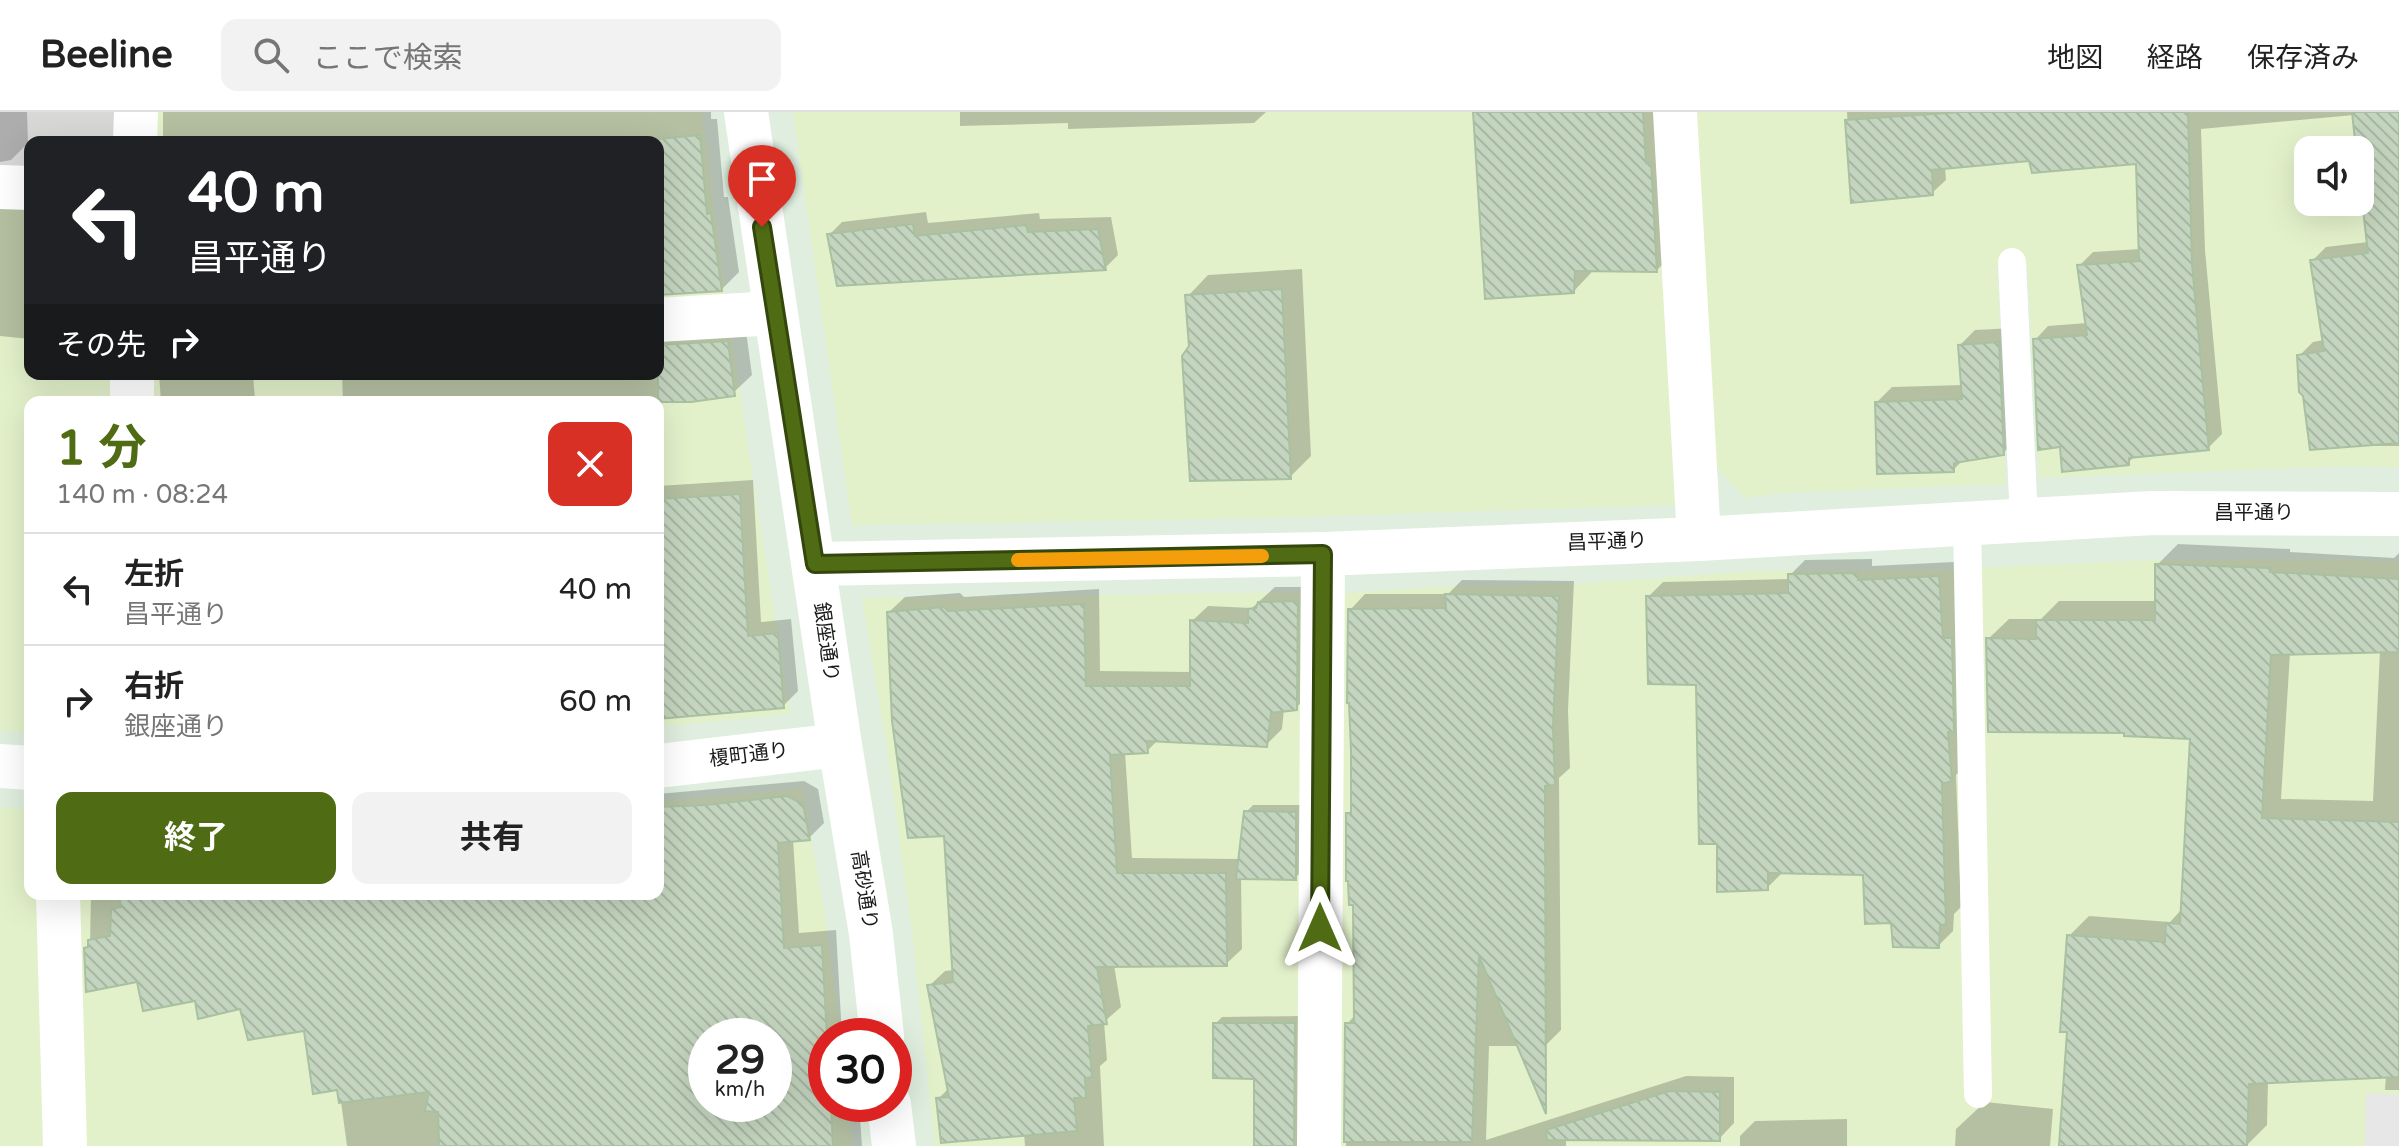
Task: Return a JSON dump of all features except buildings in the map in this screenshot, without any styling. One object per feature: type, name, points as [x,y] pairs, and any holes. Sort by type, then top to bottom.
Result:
[{"type":"street","points":[[135,136],[136,112]]},
{"type":"street","name":"銀座通り","points":[[746,112],[840,745]]},
{"type":"street","points":[[1675,112],[1699,539]]},
{"type":"street","points":[[0,187],[24,188]]},
{"type":"street","points":[[664,320],[775,313]]},
{"type":"street","name":"昌平通り","points":[[815,564],[1323,554],[1699,539],[2152,513],[2399,514]]},
{"type":"street","points":[[1319,1146],[1323,554]]},
{"type":"street","name":"榎町通り","points":[[664,765],[840,745]]},
{"type":"street","name":"高砂通り","points":[[840,745],[871,934],[880,1018]]},
{"type":"street","points":[[0,766],[24,768]]},
{"type":"street","points":[[58,900],[65,1146]]},
{"type":"street","points":[[891,1122],[894,1146]]},
{"type":"lane","points":[[2012,262],[2024,520]]},
{"type":"lane","points":[[1967,523],[1978,1094]]},
{"type":"shaded area","points":[[0,112],[117,112],[117,136],[24,136],[24,170],[0,169]]},
{"type":"shaded area","points":[[155,112],[702,112],[727,307],[664,311],[664,136],[154,136]]},
{"type":"shaded area","points":[[793,112],[1654,112],[1676,505],[1264,518],[852,525]]},
{"type":"shaded area","points":[[1695,112],[2399,112],[2399,468],[2350,466],[2039,478],[2027,262],[1997,263],[2006,484],[1782,493],[1744,498],[1716,467]]},
{"type":"shaded area","points":[[0,206],[24,207],[24,380],[114,380],[114,396],[24,396],[24,733],[0,731]]},
{"type":"shaded area","points":[[729,324],[790,714],[664,726],[664,396],[150,396],[151,380],[664,380],[664,329]]},
{"type":"shaded area","points":[[2335,559],[2399,562],[2399,1146],[1337,1146],[1344,593],[1457,586],[1573,584],[1759,571],[1955,569],[2147,560]]},
{"type":"shaded area","points":[[1306,592],[1301,1146],[935,1146],[912,932],[862,598]]},
{"type":"shaded area","points":[[803,788],[827,928],[838,1018],[808,1018],[808,1122],[850,1122],[852,1146],[79,1146],[71,900],[664,900],[664,801]]},
{"type":"shaded area","points":[[0,807],[24,809],[24,900],[41,900],[47,1146],[0,1146]]},
{"type":"shaded area","points":[[2366,1093],[2399,1095],[2399,1146],[2365,1146]]},
{"type":"slow traffic","points":[[1018,560],[1262,556]]},
{"type":"route","points":[[762,227],[815,564],[1323,554],[1320,928]]}]
